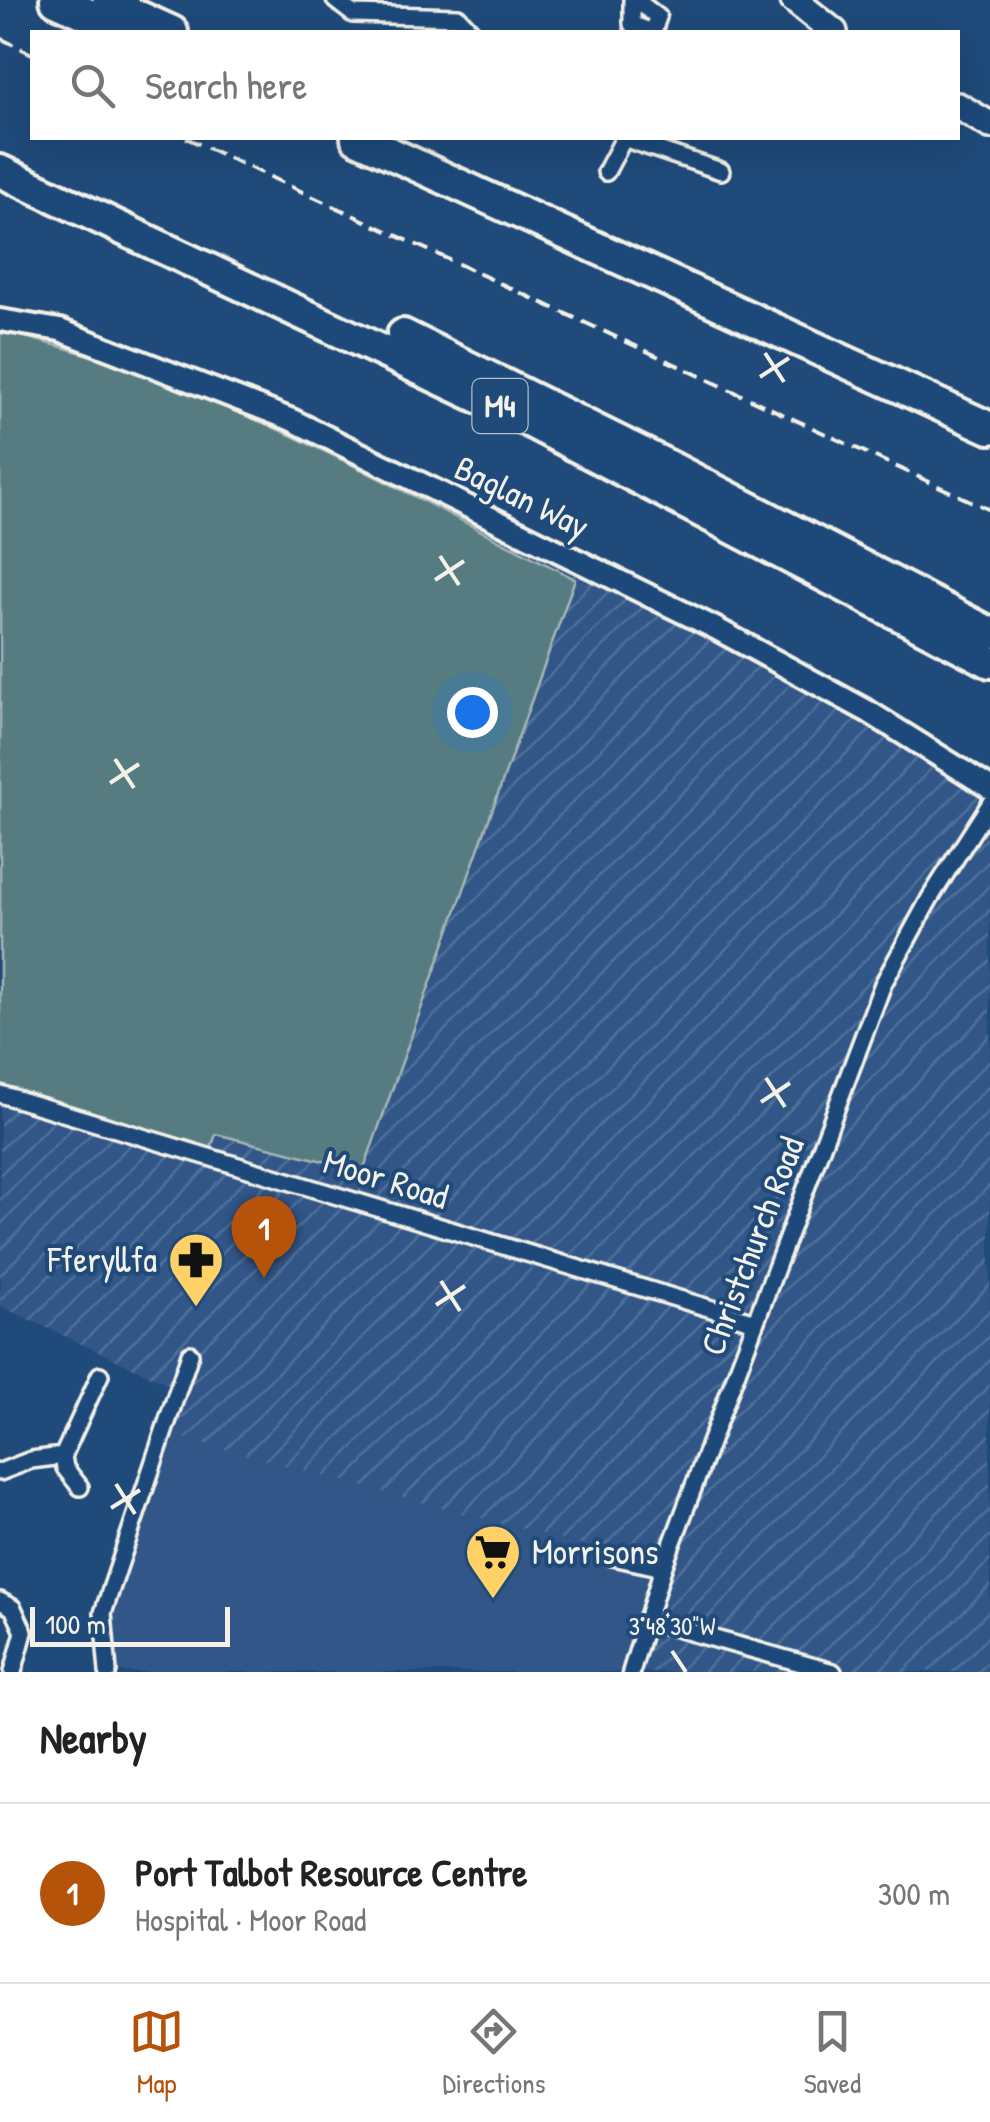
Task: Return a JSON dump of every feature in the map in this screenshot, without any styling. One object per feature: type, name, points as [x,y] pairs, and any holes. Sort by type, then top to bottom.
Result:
[{"type":"highway","points":[[56,0],[123,30]]},
{"type":"highway","points":[[101,0],[168,30]]},
{"type":"highway","points":[[360,140],[990,428]]},
{"type":"highway","points":[[404,140],[990,406]]},
{"type":"highway","name":"M4","points":[[0,151],[525,394],[990,634]]},
{"type":"highway","name":"M4","points":[[0,171],[516,414],[990,662]]},
{"type":"main road","points":[[794,0],[832,30]]},
{"type":"main road","points":[[960,107],[990,124]]},
{"type":"street","points":[[335,0],[353,14],[458,17],[470,30]]},
{"type":"street","points":[[634,0],[658,16],[653,30]]},
{"type":"street","points":[[606,172],[623,140]]},
{"type":"street","points":[[630,140],[721,172]]},
{"type":"street","name":"Baglan Way","points":[[0,320],[60,330],[292,420],[716,628],[868,712],[990,788]]},
{"type":"street","name":"Christchurch Road","points":[[631,1672],[663,1568],[883,984],[930,898],[990,804]]},
{"type":"street","name":"Moor Road","points":[[0,1094],[754,1322]]},
{"type":"street","points":[[108,1672],[104,1613],[190,1354]]},
{"type":"street","points":[[80,1487],[65,1468],[62,1456],[100,1375]]},
{"type":"street","points":[[0,1472],[31,1460],[62,1456]]},
{"type":"street","points":[[614,1557],[663,1568]]},
{"type":"street","points":[[0,1601],[13,1608],[24,1632],[12,1672]]},
{"type":"street","points":[[647,1620],[833,1672]]},
{"type":"shaded area","points":[[0,320],[292,420],[715,628],[990,788],[990,1672],[631,1672],[662,1567],[177,1436],[167,1432],[181,1390],[0,1306]]},
{"type":"shaded area","points":[[167,1432],[663,1568],[833,1672],[108,1672],[103,1613]]},
{"type":"green space","points":[[0,331],[76,351],[223,405],[365,471],[575,579],[363,1171],[216,1134],[208,1157],[0,1094]]},
{"type":"railway","points":[[0,38],[30,53]]},
{"type":"railway","points":[[190,140],[990,510]]},
{"type":"place","name":"Port Talbot Resource Centre","points":[[264,1278]]},
{"type":"place","name":"Fferyllfa","points":[[196,1309]]},
{"type":"place","name":"Morrisons","points":[[493,1601]]}]
